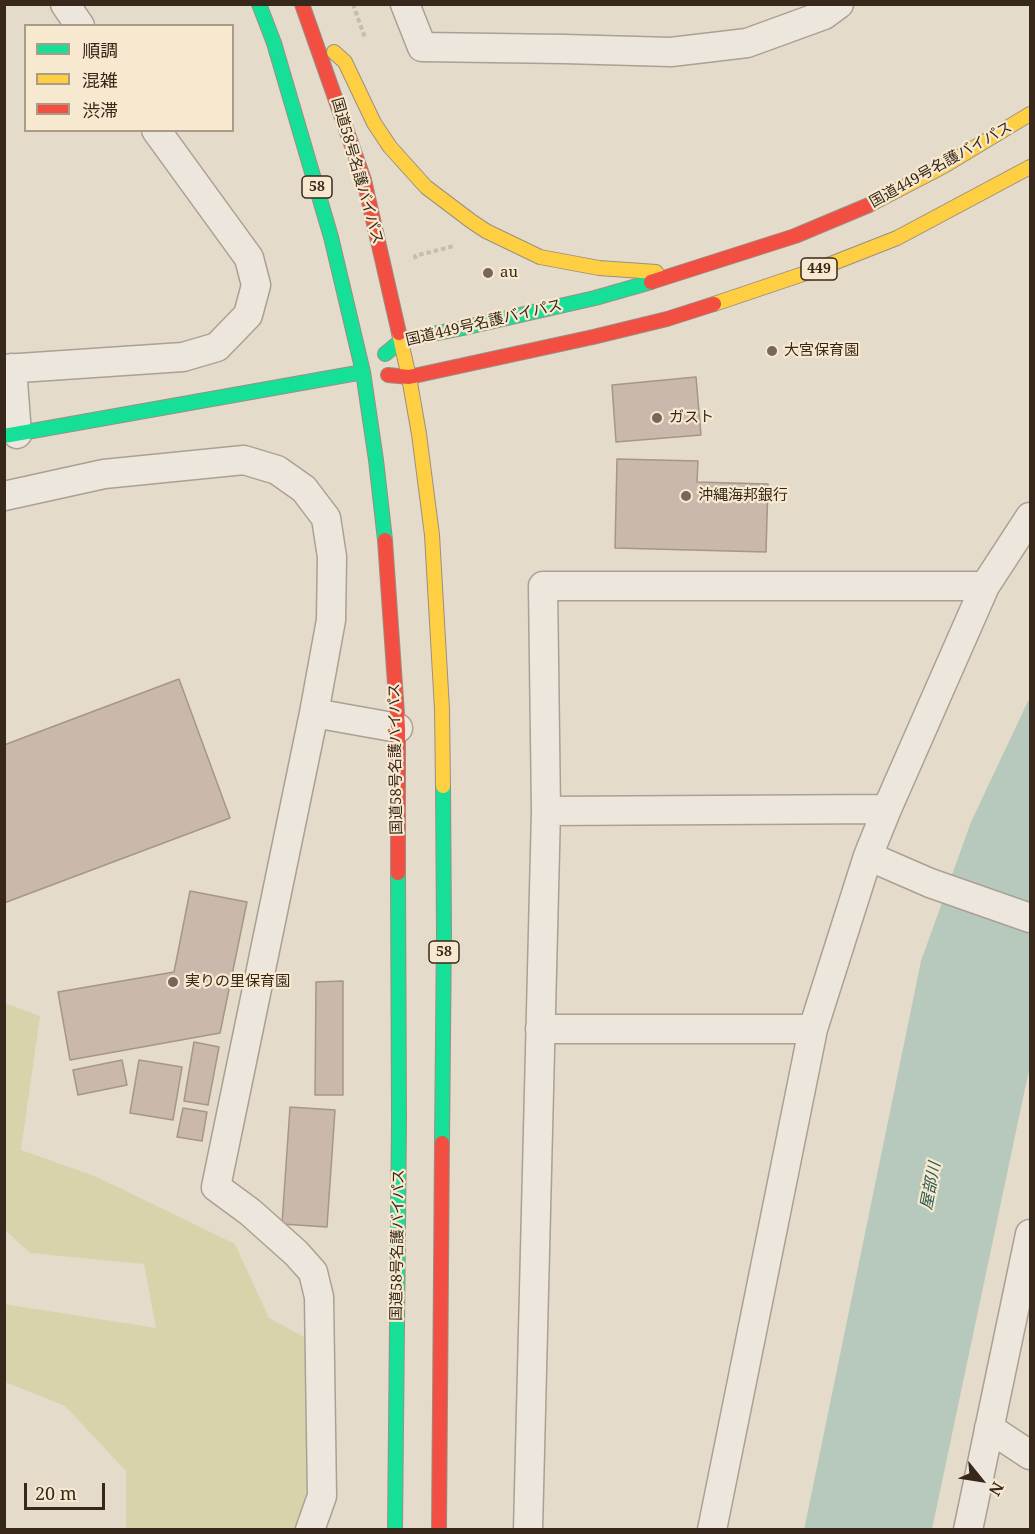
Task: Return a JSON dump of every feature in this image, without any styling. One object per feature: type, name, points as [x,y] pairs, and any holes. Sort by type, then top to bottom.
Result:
[{"type":"main road","name":"国道58号名護バイパス","points":[[259,4],[274,43],[331,237],[363,372],[387,558],[398,728],[399,1132],[395,1530]]},
{"type":"main road","name":"国道58号名護バイパス","points":[[302,4],[364,180],[402,340]]},
{"type":"main road","points":[[312,29],[345,62],[374,123],[390,147],[426,187],[479,226],[540,257],[599,268],[658,273],[685,272]]},
{"type":"main road","name":"国道449号名護バイパス","points":[[363,372],[402,340],[595,298],[685,272],[795,236],[878,201],[944,166],[1030,114]]},
{"type":"main road","name":"449","points":[[363,372],[409,377],[667,319],[818,269],[897,238],[1030,167]]},
{"type":"main road","name":"58","points":[[402,340],[419,434],[432,535],[442,709],[444,931],[439,1530]]},
{"type":"main road","points":[[11,435],[363,372]]},
{"type":"street","points":[[64,4],[79,24]]},
{"type":"street","points":[[405,4],[422,47],[671,52],[747,43],[824,15],[838,4]]},
{"type":"street","points":[[11,435],[8,369],[183,357],[217,347],[248,315],[256,285],[249,258],[157,132]]},
{"type":"street","points":[[4,496],[104,474],[244,460],[277,470],[304,489],[326,518],[333,557],[331,620],[314,713],[216,1187],[250,1212],[296,1253],[313,1272],[319,1297],[322,1496],[310,1530]]},
{"type":"street","points":[[712,1530],[813,1029],[868,856],[887,809],[985,586],[1030,517]]},
{"type":"street","points":[[528,1530],[546,811],[543,586],[985,586]]},
{"type":"street","points":[[314,713],[398,728]]},
{"type":"street","points":[[546,811],[887,809]]},
{"type":"street","points":[[868,856],[930,883],[1030,918]]},
{"type":"street","points":[[540,1029],[813,1029]]},
{"type":"street","points":[[968,1530],[1030,1234]]},
{"type":"street","points":[[989,1428],[1030,1455]]},
{"type":"shaded area","points":[[5,1003],[40,1016],[21,1150],[97,1177],[235,1244],[269,1318],[328,1350],[337,1465],[323,1529],[126,1529],[126,1471],[65,1406],[5,1382],[4,1304],[156,1328],[144,1264],[30,1253],[5,1230]]},
{"type":"water","name":"屋部川","points":[[1030,697],[1030,1065],[932,1529],[804,1530],[921,961],[971,822]]},
{"type":"building","points":[[696,377],[701,435],[616,442],[612,385]]},
{"type":"building","points":[[617,459],[698,461],[697,482],[768,484],[766,552],[615,548]]},
{"type":"building","points":[[179,679],[230,818],[4,903],[4,745]]},
{"type":"building","name":"実りの里保育園","points":[[190,891],[247,902],[220,1033],[70,1060],[58,992],[174,972]]},
{"type":"building","points":[[343,981],[343,1095],[315,1095],[316,982]]},
{"type":"building","points":[[194,1042],[219,1047],[208,1105],[184,1101]]},
{"type":"building","points":[[122,1060],[127,1085],[78,1095],[73,1070]]},
{"type":"building","points":[[139,1060],[182,1067],[173,1120],[130,1113]]},
{"type":"building","points":[[290,1107],[335,1110],[327,1227],[282,1224]]},
{"type":"building","points":[[183,1108],[207,1112],[202,1141],[177,1137]]},
{"type":"traffic: fast","points":[[259,4],[274,43],[331,237],[363,372],[385,540]]},
{"type":"traffic: fast","points":[[385,354],[402,340],[595,298],[651,282]]},
{"type":"traffic: fast","points":[[4,436],[363,372]]},
{"type":"traffic: fast","points":[[442,1143],[443,786]]},
{"type":"traffic: fast","points":[[395,1530],[399,1121],[398,873]]},
{"type":"traffic: slow","points":[[334,52],[345,62],[374,123],[390,147],[426,187],[471,221],[486,231],[540,257],[599,268],[656,272]]},
{"type":"traffic: slow","points":[[869,205],[944,166],[1030,114]]},
{"type":"traffic: slow","points":[[714,304],[818,269],[897,238],[1030,167]]},
{"type":"traffic: slow","points":[[399,333],[419,434],[432,535],[442,709],[443,786]]},
{"type":"traffic: jam","points":[[302,4],[364,180],[399,333]]},
{"type":"traffic: jam","points":[[651,282],[795,236],[869,205]]},
{"type":"traffic: jam","points":[[388,375],[409,377],[593,337],[667,319],[714,304]]},
{"type":"traffic: jam","points":[[385,540],[398,728],[398,873]]},
{"type":"traffic: jam","points":[[439,1530],[442,1143]]},
{"type":"place","name":"au","points":[[488,273]]},
{"type":"place","name":"大宮保育園","points":[[772,351]]},
{"type":"place","name":"ガスト","points":[[657,418]]},
{"type":"place","name":"沖縄海邦銀行","points":[[686,496]]},
{"type":"place","name":"実りの里保育園","points":[[173,982]]}]
